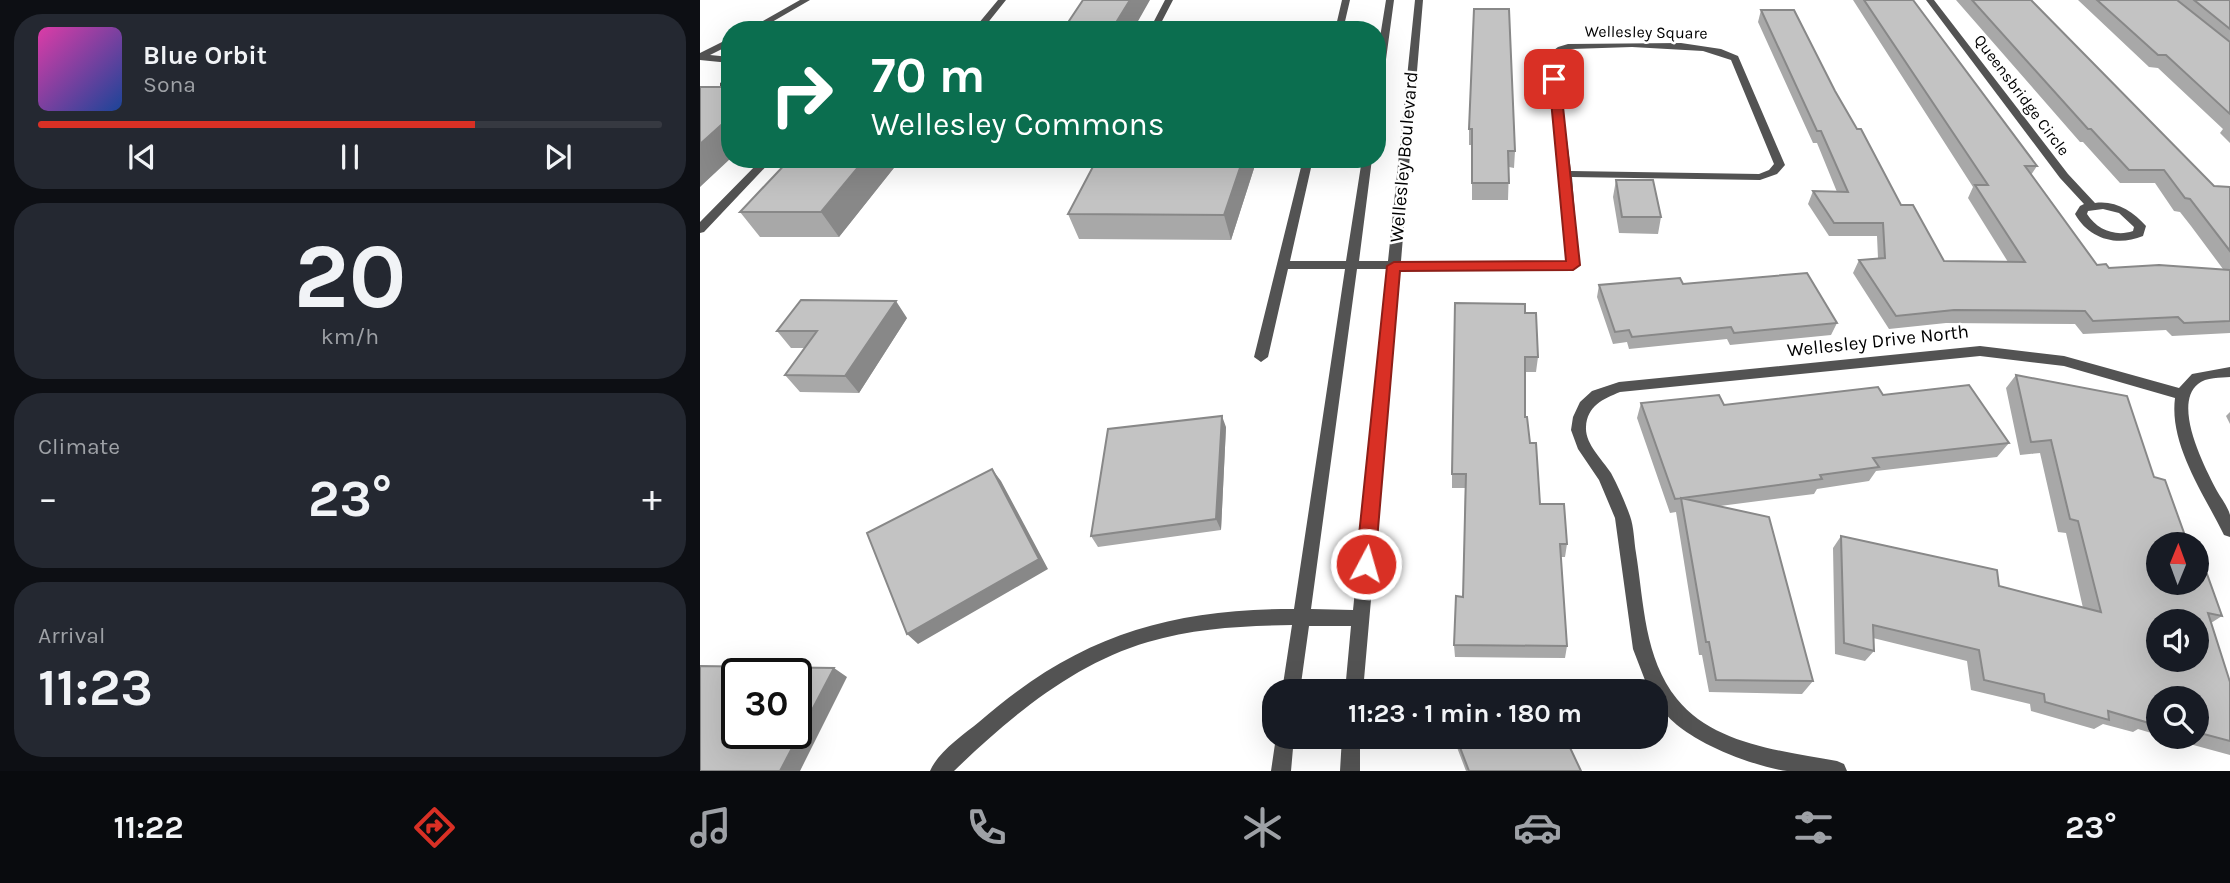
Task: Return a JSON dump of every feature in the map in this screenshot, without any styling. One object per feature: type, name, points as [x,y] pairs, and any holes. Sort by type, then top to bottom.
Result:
[{"type":"street","points":[[768,21],[806,0]]},
{"type":"street","points":[[984,21],[1002,0]]},
{"type":"street","points":[[1158,21],[1169,0]]},
{"type":"street","points":[[1341,21],[1346,0]]},
{"type":"street","name":"Wellesley Boulevard","points":[[1386,27],[1390,0]]},
{"type":"street","name":"Wellesley Boulevard","points":[[1355,679],[1419,0]]},
{"type":"street","name":"Queensbridge Circle","points":[[1930,0],[2064,176],[2092,206]]},
{"type":"street","points":[[700,57],[721,46]]},
{"type":"street","name":"Wellesley Square","points":[[1572,46],[1700,47],[1725,51],[1735,58],[1780,165],[1773,172],[1760,177],[1566,174],[1552,56],[1561,48],[1572,46]]},
{"type":"street","points":[[700,57],[721,59]]},
{"type":"street","points":[[700,229],[759,168]]},
{"type":"street","points":[[1261,357],[1306,168]]},
{"type":"street","name":"Wellesley Boulevard","points":[[1293,679],[1366,168]]},
{"type":"street","points":[[1283,265],[1573,265],[1566,174]]},
{"type":"street","name":"Wellesley Drive North","points":[[1837,771],[1744,752],[1688,724],[1659,691],[1647,670],[1642,649],[1623,518],[1605,477],[1583,445],[1578,430],[1583,410],[1597,396],[1619,387],[1980,351],[2064,361],[2181,394]]},
{"type":"street","points":[[2230,372],[2207,375],[2192,381],[2181,394],[2179,411],[2183,432],[2230,530]]},
{"type":"street","points":[[940,771],[971,740],[1045,681],[1113,644],[1149,632],[1196,623],[1360,618]]},
{"type":"street","points":[[1281,771],[1284,749]]},
{"type":"street","points":[[1350,771],[1351,749]]},
{"type":"building","points":[[1083,0],[1130,0],[1117,21],[1069,21]]},
{"type":"building","points":[[1864,0],[1913,0],[2037,166],[2025,166],[2097,265],[2106,264],[2109,268],[2159,265],[2230,270],[2230,321],[2184,323],[2178,317],[2093,321],[2085,311],[1954,310],[1896,316],[1859,260],[1885,258],[1883,223],[1834,223],[1813,191],[1848,192],[1761,10],[1794,10],[1835,91],[1857,129],[1861,129],[1901,205],[1913,205],[1944,261],[2025,262],[1975,185],[1988,185]]},
{"type":"building","points":[[1972,0],[2031,0],[2214,186],[2230,187],[2230,251],[2164,170],[2129,170],[2091,129],[2088,129]]},
{"type":"building","points":[[2097,0],[2177,0],[2230,42],[2230,114],[2166,55],[2158,55]]},
{"type":"building","points":[[2194,0],[2230,0],[2230,29]]},
{"type":"building","points":[[1474,9],[1509,9],[1515,151],[1508,151],[1509,183],[1472,183],[1472,129],[1469,129]]},
{"type":"building","points":[[700,87],[721,87],[721,125],[700,144]]},
{"type":"building","points":[[782,168],[858,168],[821,212],[740,212]]},
{"type":"building","points":[[1092,168],[1240,168],[1224,215],[1068,214]]},
{"type":"building","points":[[1616,180],[1653,180],[1661,217],[1622,217]]},
{"type":"building","points":[[1807,273],[1837,323],[1734,333],[1731,327],[1632,337],[1629,330],[1615,332],[1599,285],[1680,278],[1683,284]]},
{"type":"building","points":[[801,300],[896,301],[845,376],[785,375],[817,331],[777,331]]},
{"type":"building","points":[[1455,303],[1525,304],[1525,313],[1536,313],[1538,357],[1525,357],[1525,417],[1530,443],[1536,443],[1540,504],[1564,504],[1567,544],[1560,544],[1567,646],[1454,645],[1456,596],[1463,597],[1466,474],[1452,474]]},
{"type":"building","points":[[2016,375],[2127,396],[2154,477],[2165,480],[2184,532],[2146,532],[2146,595],[2209,595],[2209,580],[2222,616],[2209,613],[2209,609],[2146,609],[2146,672],[2209,672],[2209,616],[2230,682],[2230,741],[2209,735],[2209,686],[2146,686],[2146,722],[2108,711],[2109,720],[2045,702],[2044,694],[1984,680],[1979,650],[1873,625],[1874,651],[1844,643],[1841,536],[1997,570],[1999,586],[2101,612],[2078,521],[2070,519],[2051,440],[2031,442]]},
{"type":"building","points":[[1969,385],[2009,443],[1873,458],[1879,467],[1820,475],[1822,479],[1675,499],[1641,403],[1719,395],[1724,405],[1878,387],[1883,395]]},
{"type":"building","points":[[1222,416],[1216,519],[1091,536],[1108,429]]},
{"type":"building","points":[[992,469],[1039,559],[907,634],[867,533]]},
{"type":"building","points":[[1681,498],[1769,517],[1813,681],[1716,680],[1709,642],[1706,642]]},
{"type":"building","points":[[700,666],[721,666],[721,749],[792,749],[780,771],[700,771]]},
{"type":"building","points":[[812,668],[834,668],[812,710]]},
{"type":"building","points":[[1461,749],[1571,749],[1581,771],[1469,771]]},
{"type":"route","points":[[1366,564],[1394,266],[1573,265],[1566,174],[1554,79]]}]
